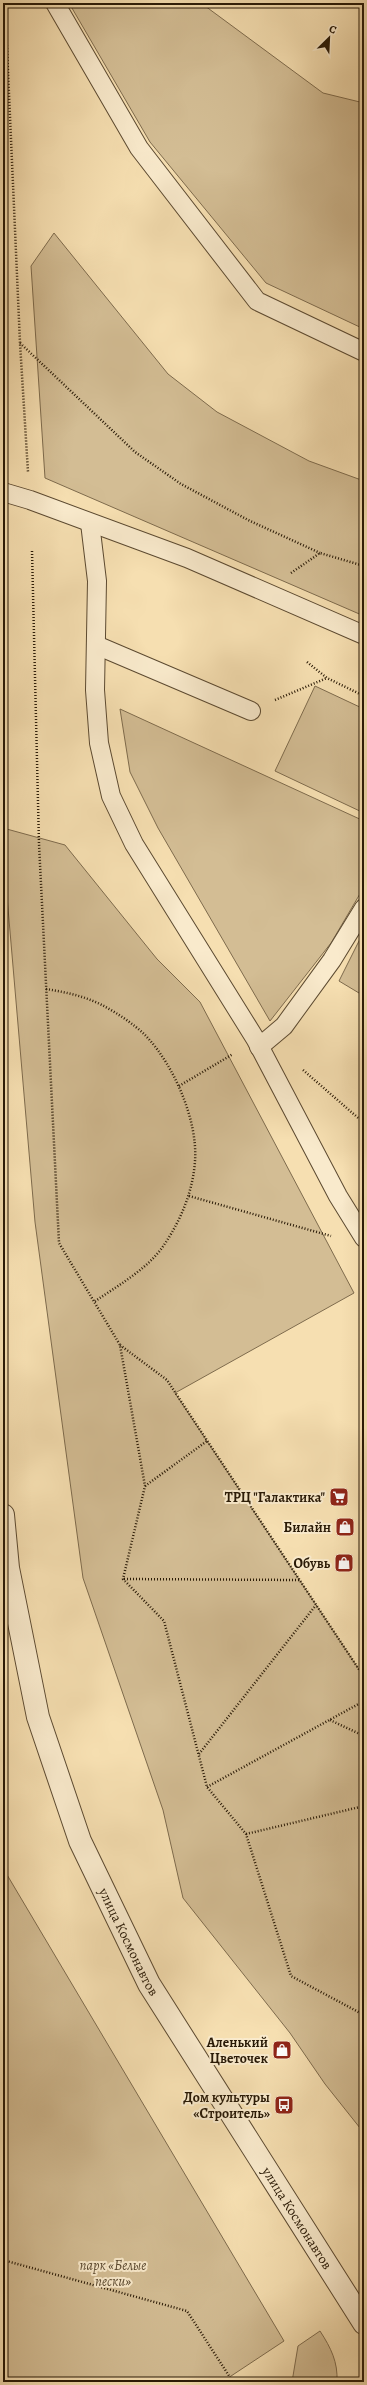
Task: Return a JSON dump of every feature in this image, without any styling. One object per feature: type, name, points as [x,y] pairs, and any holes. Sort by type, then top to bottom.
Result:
[{"type":"street","name":"улица Космонавтов","points":[[3,1515],[8,1568],[38,1718],[80,1841],[149,1984],[364,2323]]},
{"type":"lane","points":[[55,3],[139,148],[257,301],[364,352]]},
{"type":"lane","points":[[3,492],[30,500],[187,558],[364,635]]},
{"type":"lane","points":[[90,523],[97,580],[95,690],[99,743],[111,796],[134,844],[264,1043],[338,1196],[364,1238]]},
{"type":"lane","points":[[96,645],[251,711]]},
{"type":"lane","points":[[264,1043],[288,1020],[332,960],[364,908]]},
{"type":"path","points":[[6,3],[20,343],[28,475]]},
{"type":"path","points":[[20,343],[135,452],[188,488],[250,521],[320,553],[364,566]]},
{"type":"path","points":[[32,551],[39,844],[59,1243],[120,1345],[144,1486],[123,1579]]},
{"type":"path","points":[[267,592],[320,553]]},
{"type":"path","points":[[307,662],[327,678],[364,696]]},
{"type":"path","points":[[251,711],[327,678]]},
{"type":"path","points":[[46,989],[72,994],[87,999],[101,1005],[125,1019],[146,1037],[164,1061],[178,1086],[188,1110],[195,1160],[189,1196],[178,1221],[163,1246],[142,1268],[94,1302]]},
{"type":"path","points":[[264,1043],[364,1123]]},
{"type":"path","points":[[178,1086],[228,1057]]},
{"type":"path","points":[[189,1196],[336,1238]]},
{"type":"path","points":[[120,1345],[167,1380],[364,1677]]},
{"type":"path","points":[[144,1486],[207,1440]]},
{"type":"path","points":[[123,1579],[300,1580]]},
{"type":"path","points":[[123,1579],[164,1621],[207,1787],[246,1834],[291,1976],[364,2014]]},
{"type":"path","points":[[199,1754],[316,1605]]},
{"type":"path","points":[[207,1787],[364,1701]]},
{"type":"path","points":[[330,1720],[364,1736]]},
{"type":"path","points":[[246,1834],[364,1806]]},
{"type":"path","points":[[3,2260],[187,2311],[233,2382]]},
{"type":"green space","points":[[69,3],[201,3],[323,93],[364,103],[364,329],[266,283],[150,142]]},
{"type":"green space","points":[[54,233],[168,374],[217,412],[309,461],[364,481],[364,616],[45,478],[31,266]]},
{"type":"green space","points":[[315,686],[364,709],[364,813],[275,771]]},
{"type":"green space","points":[[120,709],[364,821],[364,887],[331,943],[270,1021],[158,828],[130,772]]},
{"type":"green space","points":[[3,828],[65,845],[157,959],[200,1002],[354,1293],[175,1393],[364,1677],[364,2133],[325,2084],[290,2033],[183,1898],[163,1810],[83,1578],[35,1222],[3,850]]},
{"type":"green space","points":[[364,931],[364,996],[339,981]]},
{"type":"green space","name":"парк «Белые пески»","points":[[3,1868],[284,2341],[222,2382],[3,2382]]},
{"type":"green space","points":[[320,2331],[333,2355],[337,2382],[292,2382],[298,2346]]},
{"type":"place","name":"ТРЦ \"Галактика\"","points":[[339,1497]]},
{"type":"place","name":"Билайн","points":[[345,1527]]},
{"type":"place","name":"Обувь","points":[[344,1563]]},
{"type":"place","name":"Аленький Цветочек","points":[[282,2050]]},
{"type":"place","name":"Дом культуры «Строитель»","points":[[284,2105]]}]
